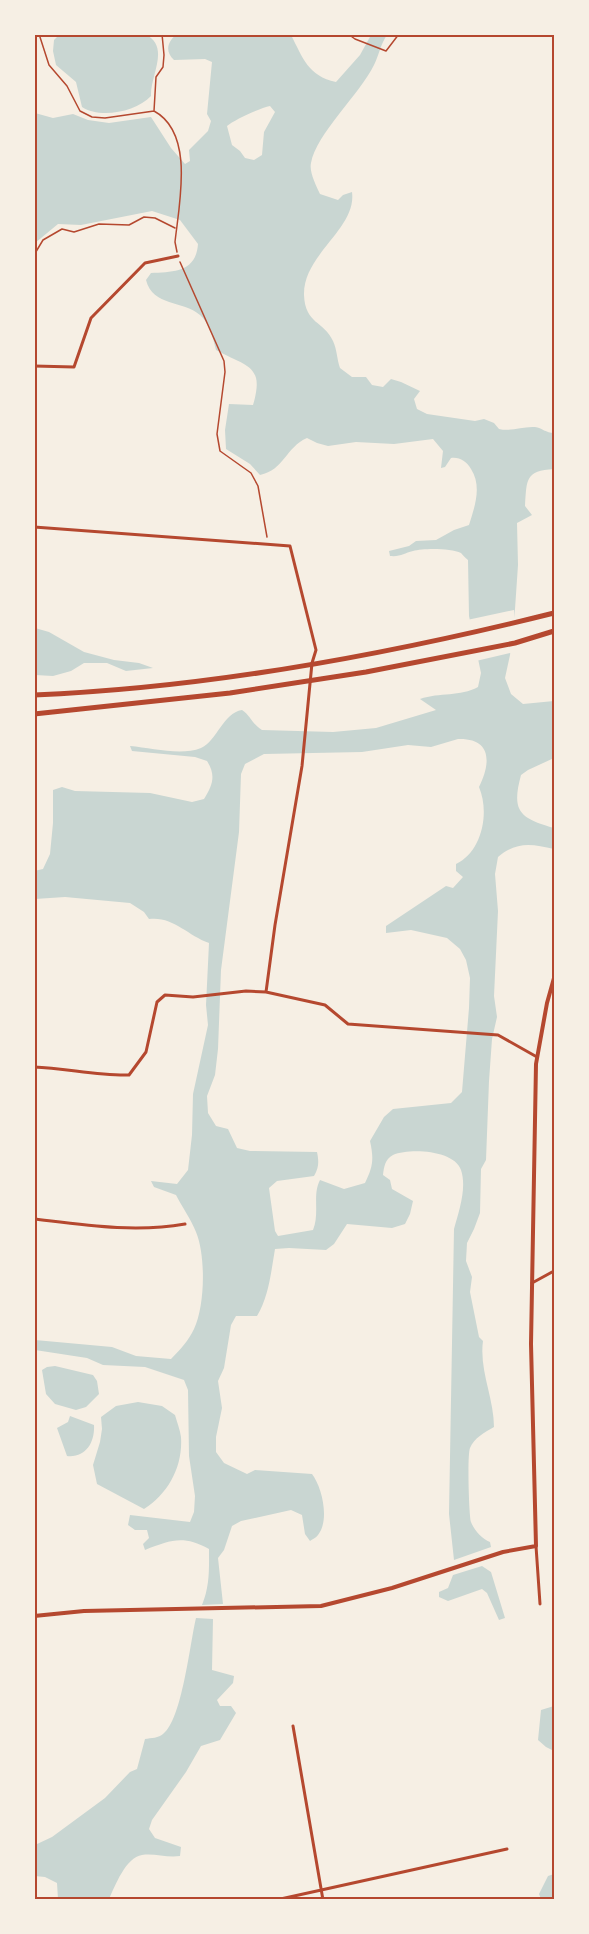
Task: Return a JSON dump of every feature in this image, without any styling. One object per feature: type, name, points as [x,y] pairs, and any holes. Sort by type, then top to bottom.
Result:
[{"type":"main road","points":[[34,695],[89,693],[253,674],[462,636],[555,613]]},
{"type":"main road","points":[[34,714],[230,693],[311,681],[515,643],[555,631]]},
{"type":"street","points":[[34,366],[74,367],[91,318],[145,263],[178,256]]},
{"type":"street","points":[[34,527],[290,546],[316,650],[312,663],[302,766],[266,992]]},
{"type":"street","points":[[540,1604],[536,1546],[531,1344],[537,1057],[547,1003],[555,978]]},
{"type":"street","points":[[34,1067],[61,1068],[110,1076],[129,1075],[146,1052],[157,1002],[165,995],[193,997],[246,991],[266,992],[326,1005],[348,1024],[498,1035],[537,1057]]},
{"type":"street","points":[[34,1219],[102,1227],[164,1227],[185,1224]]},
{"type":"street","points":[[532,1283],[555,1271]]},
{"type":"street","points":[[34,1616],[84,1611],[321,1606],[392,1588],[503,1552],[536,1546]]},
{"type":"street","points":[[293,1726],[323,1899]]},
{"type":"street","points":[[276,1899],[507,1849]]},
{"type":"path","points":[[39,34],[49,65],[67,86],[80,111],[92,117],[105,118],[154,111],[170,124],[182,159],[175,242],[178,256],[224,361],[225,381],[217,434],[220,451],[251,474],[258,486],[268,544]]},
{"type":"path","points":[[154,111],[156,77],[163,67],[162,34]]},
{"type":"path","points":[[348,34],[386,51],[399,34]]},
{"type":"path","points":[[34,255],[43,240],[62,229],[74,232],[99,224],[129,225],[144,217],[155,218],[176,229]]},
{"type":"shaded area","points":[[145,34],[157,46],[158,54],[151,96],[136,106],[118,112],[98,113],[82,107],[76,82],[56,65],[53,51],[54,40],[59,35]]},
{"type":"shaded area","points":[[176,35],[291,35],[313,71],[336,82],[360,55],[371,35],[387,35],[374,65],[329,127],[311,163],[312,174],[320,194],[338,200],[343,195],[352,192],[351,205],[346,218],[320,254],[306,280],[304,295],[308,312],[333,341],[340,368],[352,377],[366,377],[372,385],[383,387],[391,379],[420,391],[414,399],[417,409],[427,414],[475,421],[484,419],[504,430],[535,427],[554,433],[554,469],[538,472],[529,478],[525,506],[532,515],[517,523],[518,565],[515,609],[505,678],[511,694],[523,704],[554,701],[554,758],[521,775],[517,797],[521,812],[526,817],[554,828],[554,849],[518,846],[498,857],[495,874],[498,911],[494,996],[497,1017],[492,1039],[486,1160],[481,1169],[480,1213],[467,1243],[466,1261],[472,1277],[470,1292],[479,1337],[483,1341],[483,1363],[494,1427],[477,1438],[470,1448],[468,1473],[471,1522],[476,1531],[490,1542],[491,1547],[454,1560],[449,1514],[454,1229],[462,1200],[463,1177],[457,1163],[450,1158],[431,1152],[401,1153],[388,1159],[383,1175],[390,1180],[392,1189],[413,1201],[405,1224],[392,1228],[347,1224],[334,1244],[326,1250],[275,1249],[267,1292],[257,1316],[236,1316],[231,1325],[224,1368],[218,1381],[222,1408],[216,1437],[216,1452],[224,1463],[247,1474],[255,1470],[312,1474],[319,1487],[324,1521],[318,1535],[310,1541],[305,1534],[302,1515],[291,1510],[241,1521],[232,1526],[224,1550],[218,1558],[223,1604],[202,1605],[208,1584],[209,1549],[192,1542],[177,1540],[145,1550],[143,1544],[149,1538],[147,1530],[135,1530],[128,1525],[130,1515],[190,1522],[194,1512],[195,1496],[189,1456],[188,1390],[184,1380],[145,1367],[103,1365],[87,1358],[35,1350],[35,1340],[112,1347],[136,1356],[171,1359],[194,1329],[198,1319],[203,1281],[199,1242],[194,1227],[176,1195],[154,1187],[151,1181],[177,1184],[188,1170],[193,1094],[208,1025],[206,1005],[209,943],[173,923],[149,919],[144,912],[130,903],[65,897],[35,899],[34,871],[43,869],[50,854],[53,790],[62,787],[75,791],[150,793],[192,802],[204,799],[212,780],[212,771],[207,761],[195,757],[132,751],[130,746],[176,751],[201,748],[211,740],[230,716],[242,710],[262,730],[333,732],[376,728],[436,710],[420,699],[471,690],[478,687],[481,673],[469,616],[468,560],[461,553],[444,549],[418,550],[394,556],[390,556],[389,551],[409,546],[416,541],[436,540],[469,525],[477,489],[474,476],[467,464],[460,459],[451,458],[445,467],[441,468],[443,451],[433,439],[394,444],[356,442],[328,446],[307,438],[294,447],[275,468],[260,475],[250,464],[226,449],[225,430],[229,404],[253,405],[257,382],[255,375],[244,364],[216,350],[209,327],[200,315],[155,295],[146,280],[151,273],[182,269],[193,260],[198,244],[180,220],[152,211],[81,225],[58,224],[35,243],[35,113],[53,118],[73,114],[88,120],[109,123],[151,117],[171,148],[185,164],[190,161],[189,150],[208,131],[211,121],[207,114],[212,62],[205,59],[174,60],[168,50]],"holes":[[[270,106],[275,112],[264,132],[262,155],[254,160],[245,158],[232,145],[227,126],[247,114]],[[458,739],[477,743],[483,747],[486,754],[486,769],[479,787],[484,808],[478,841],[472,851],[456,864],[456,871],[463,877],[453,888],[446,886],[386,926],[386,933],[411,930],[447,938],[460,949],[466,960],[470,978],[462,1092],[451,1103],[393,1109],[384,1117],[370,1141],[372,1163],[365,1183],[344,1189],[320,1180],[313,1230],[278,1236],[275,1231],[269,1188],[277,1181],[314,1176],[318,1164],[317,1152],[250,1151],[237,1148],[228,1129],[216,1126],[208,1113],[207,1096],[215,1075],[218,1049],[221,970],[239,832],[241,774],[245,764],[264,754],[362,752],[408,745],[431,747]]]},
{"type":"shaded area","points":[[35,628],[49,632],[84,652],[153,668],[126,671],[107,663],[84,663],[71,671],[53,676],[35,675]]},
{"type":"shaded area","points":[[55,1366],[93,1375],[97,1381],[99,1394],[86,1407],[76,1410],[55,1404],[46,1394],[42,1370]]},
{"type":"shaded area","points":[[138,1402],[162,1406],[175,1415],[181,1437],[179,1459],[172,1479],[160,1496],[144,1509],[97,1484],[93,1465],[100,1442],[101,1417],[116,1406]]},
{"type":"shaded area","points":[[70,1416],[94,1425],[93,1437],[88,1448],[74,1456],[67,1456],[57,1428],[68,1422]]},
{"type":"shaded area","points":[[482,1566],[491,1572],[505,1618],[499,1620],[487,1593],[482,1589],[448,1601],[439,1597],[439,1592],[448,1588],[453,1575]]},
{"type":"shaded area","points":[[196,1618],[213,1619],[212,1670],[234,1676],[233,1683],[217,1700],[220,1706],[231,1706],[236,1713],[220,1740],[201,1746],[186,1772],[152,1820],[149,1829],[155,1838],[181,1847],[180,1856],[142,1855],[136,1857],[126,1866],[109,1899],[58,1899],[57,1883],[45,1877],[35,1876],[35,1845],[52,1837],[105,1798],[130,1772],[137,1769],[145,1739],[161,1735],[170,1726],[180,1698]]},
{"type":"shaded area","points":[[554,1706],[554,1751],[538,1740],[541,1710]]},
{"type":"shaded area","points":[[554,1874],[554,1899],[541,1899],[539,1894],[548,1876]]},
{"type":"pier","points":[[514,610],[514,652],[476,661],[467,620]]}]
